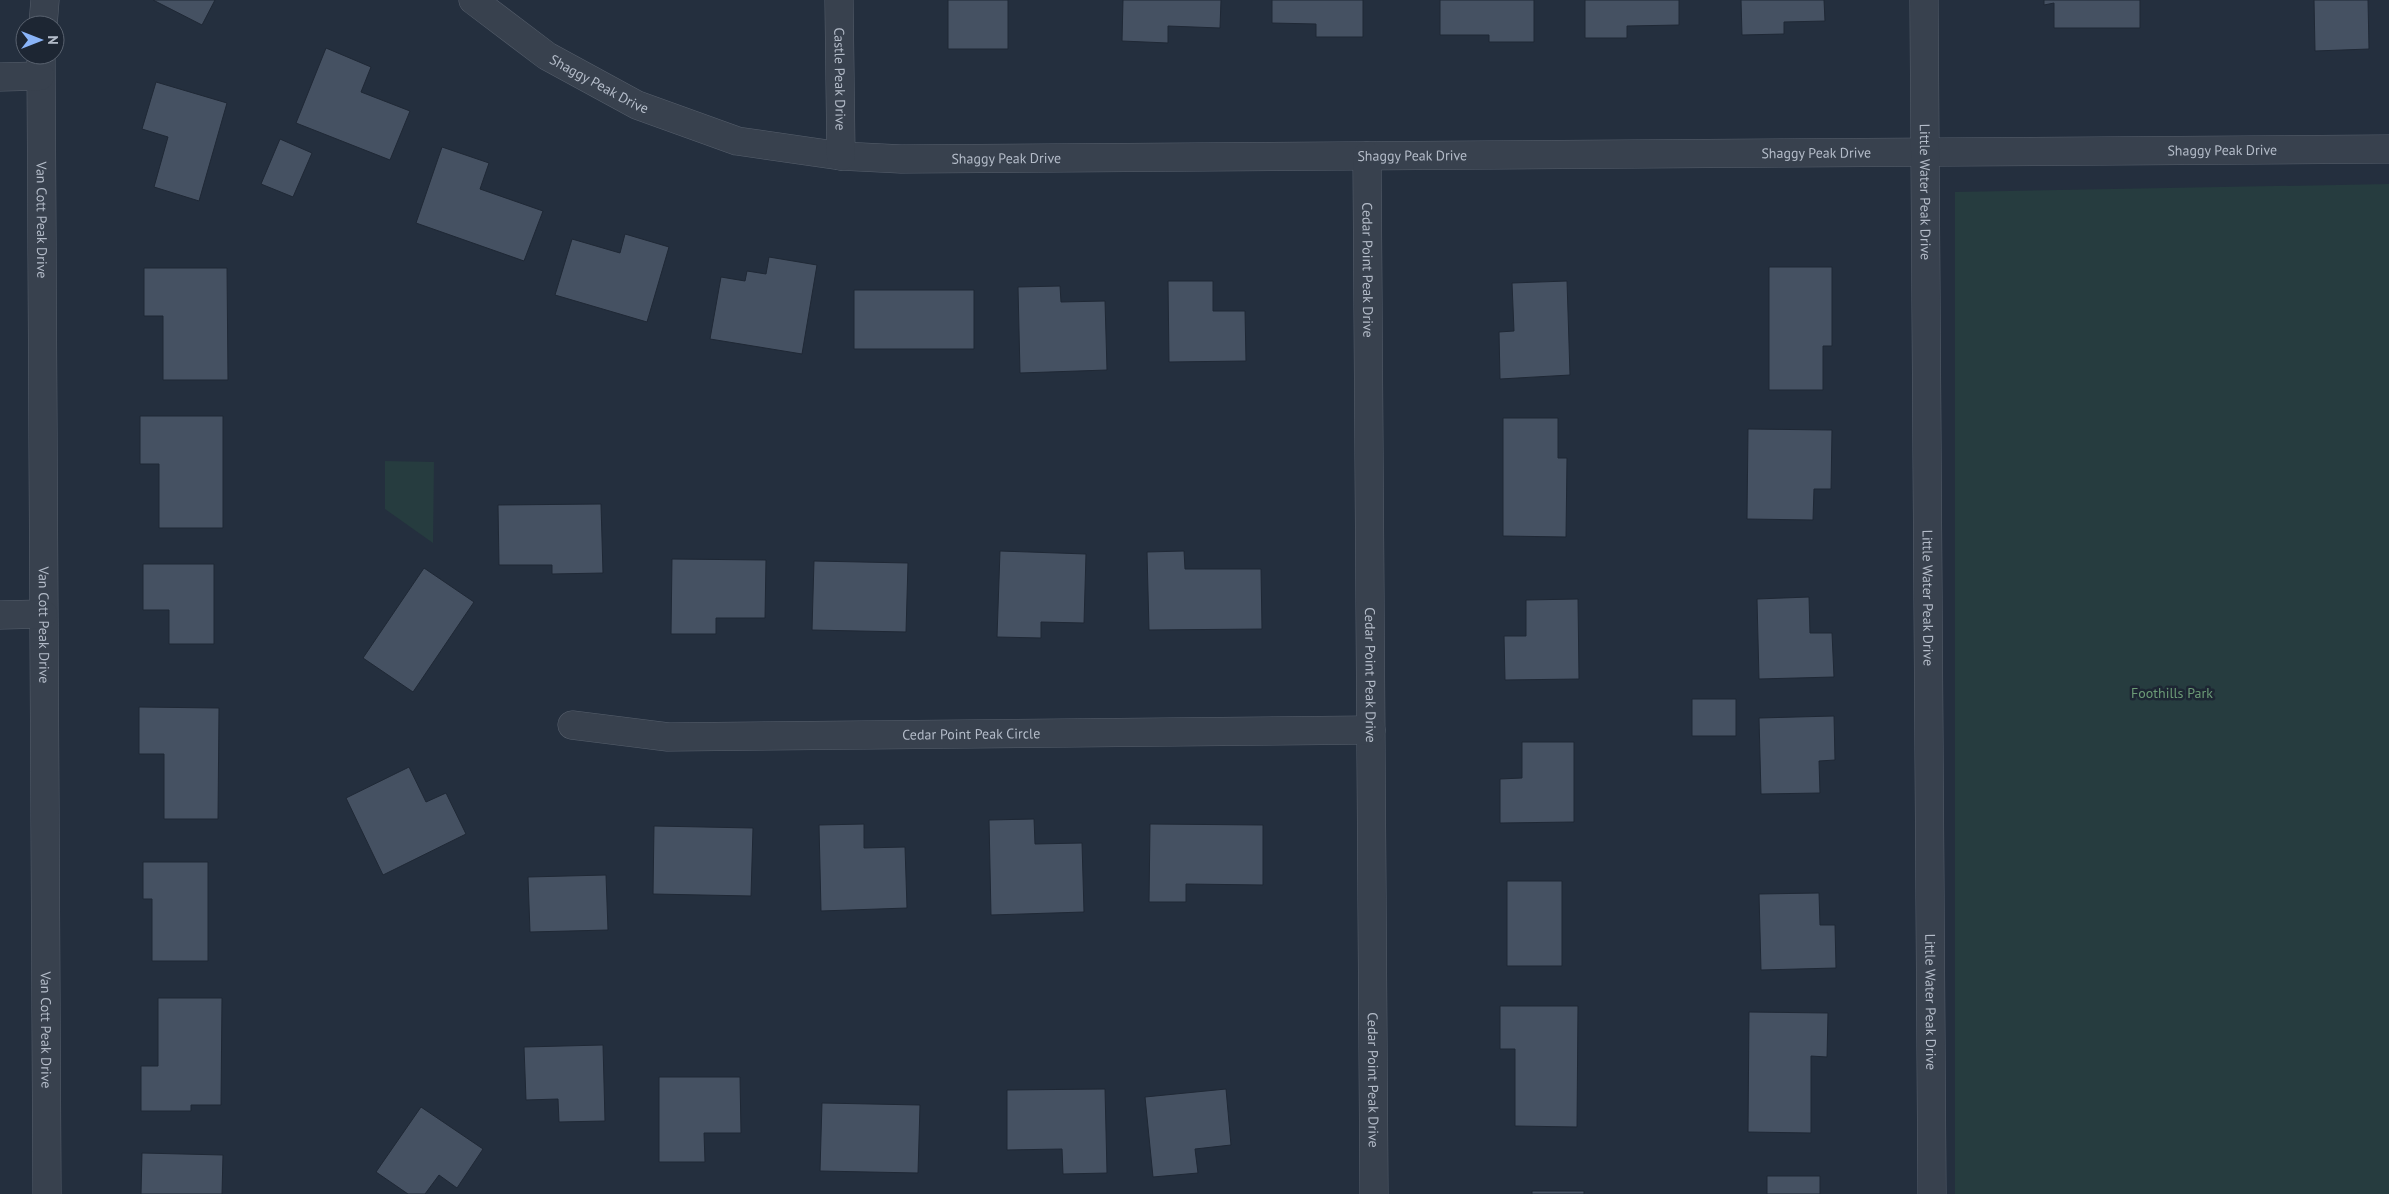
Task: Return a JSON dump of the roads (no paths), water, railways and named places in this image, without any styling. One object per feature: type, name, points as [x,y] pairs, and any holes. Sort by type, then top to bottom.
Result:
[{"type":"street","points":[[43,15],[45,0]]},
{"type":"street","name":"Shaggy Peak Drive","points":[[473,0],[547,56],[636,105],[737,141],[841,156],[901,159],[2389,149]]},
{"type":"street","name":"Castle Peak Drive","points":[[839,0],[841,156]]},
{"type":"street","name":"Little Water Peak Drive","points":[[1924,0],[1932,1194]]},
{"type":"street","points":[[0,77],[41,66]]},
{"type":"street","name":"Van Cott Peak Drive","points":[[41,66],[48,1194]]},
{"type":"street","name":"Cedar Point Peak Drive","points":[[1367,156],[1374,1194]]},
{"type":"street","points":[[0,615],[43,614]]},
{"type":"street","name":"Cedar Point Peak Circle","points":[[572,725],[668,737],[1371,730]]},
{"type":"park label","name":"Foothills Park","points":[[2172,693]]}]
